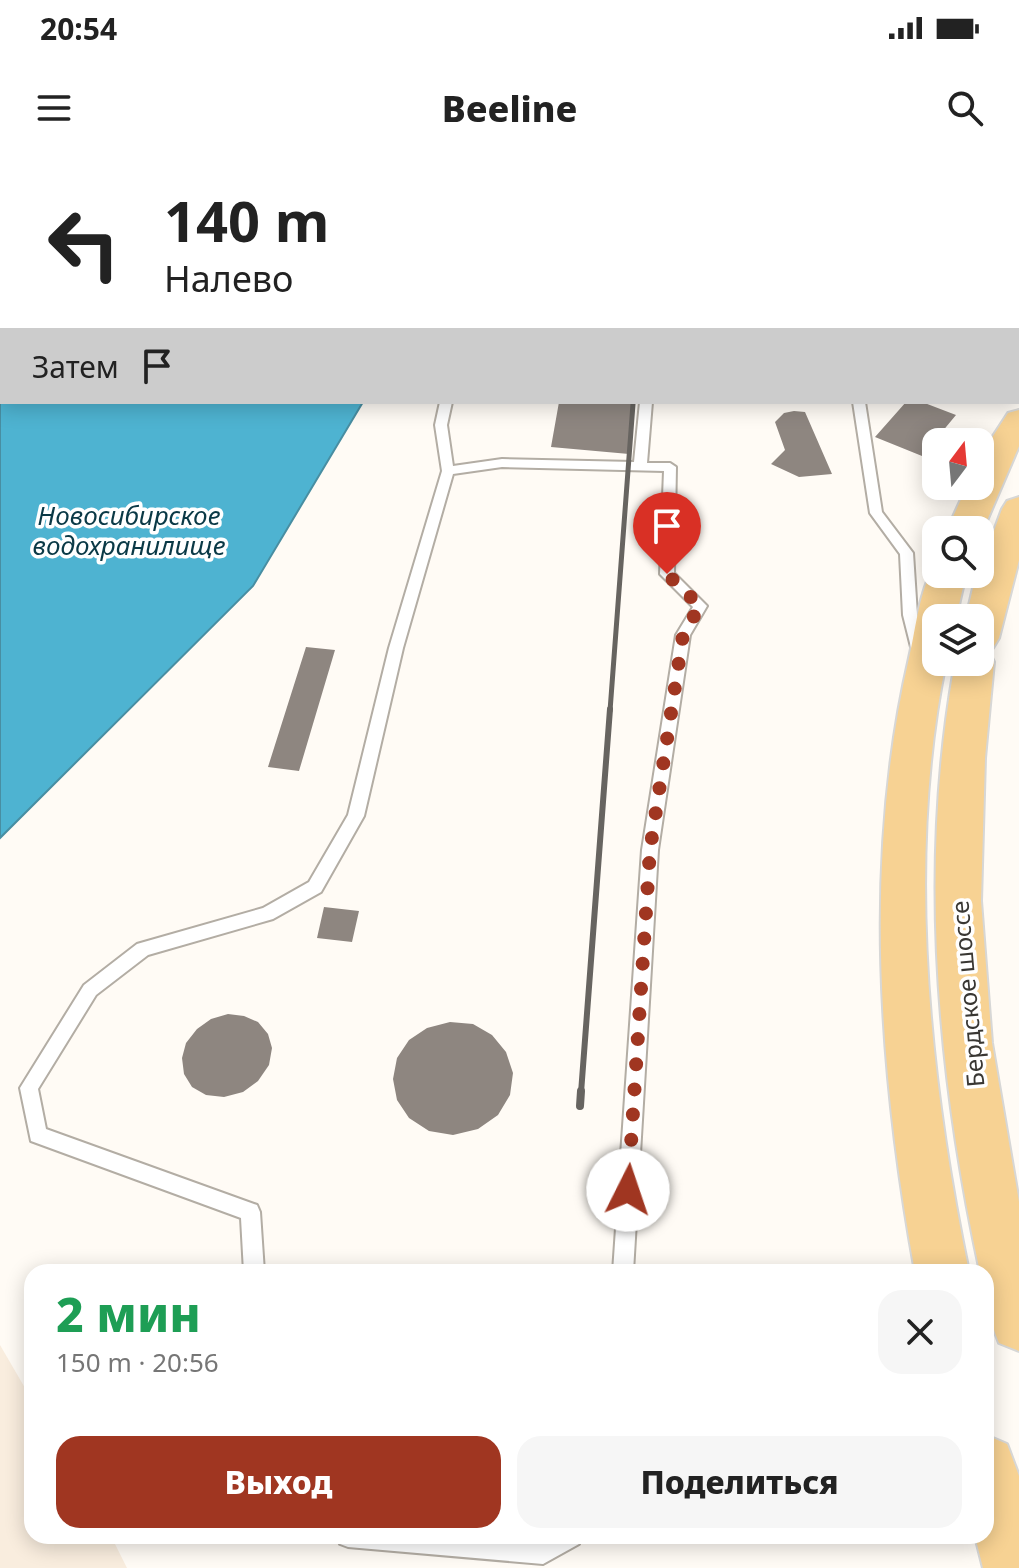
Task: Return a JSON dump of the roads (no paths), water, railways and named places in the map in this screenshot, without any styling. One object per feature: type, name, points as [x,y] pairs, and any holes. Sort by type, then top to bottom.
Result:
[{"type":"highway","points":[[971,516],[998,453],[1019,420]]},
{"type":"highway","points":[[987,604],[1019,509]]},
{"type":"highway","points":[[923,676],[905,822],[903,945],[914,1081],[941,1264]]},
{"type":"highway","name":"Бердское шоссе","points":[[974,676],[957,832],[959,953],[974,1087],[1000,1243],[1019,1323]]},
{"type":"highway","points":[[994,1494],[1014,1568]]},
{"type":"lane","points":[[253,1264],[250,1212],[38,1135],[29,1088],[90,990],[143,949],[267,914],[315,887],[356,816],[396,648],[448,471],[441,425],[446,404]]},
{"type":"lane","points":[[640,467],[646,404]]},
{"type":"lane","points":[[859,404],[876,513],[906,553],[910,615],[922,660]]},
{"type":"lane","points":[[448,471],[502,463],[670,467],[667,574],[700,606],[683,635],[650,850],[624,1264]]},
{"type":"lane","points":[[440,1544],[543,1553],[558,1544]]},
{"type":"water","name":"Новосибирское водохранилище","points":[[0,404],[362,404],[253,586],[0,838]]},
{"type":"railway","points":[[610,711],[633,404]]},
{"type":"railway","points":[[581,1093],[610,709]]},
{"type":"railway","points":[[580,1106],[581,1091]]}]
